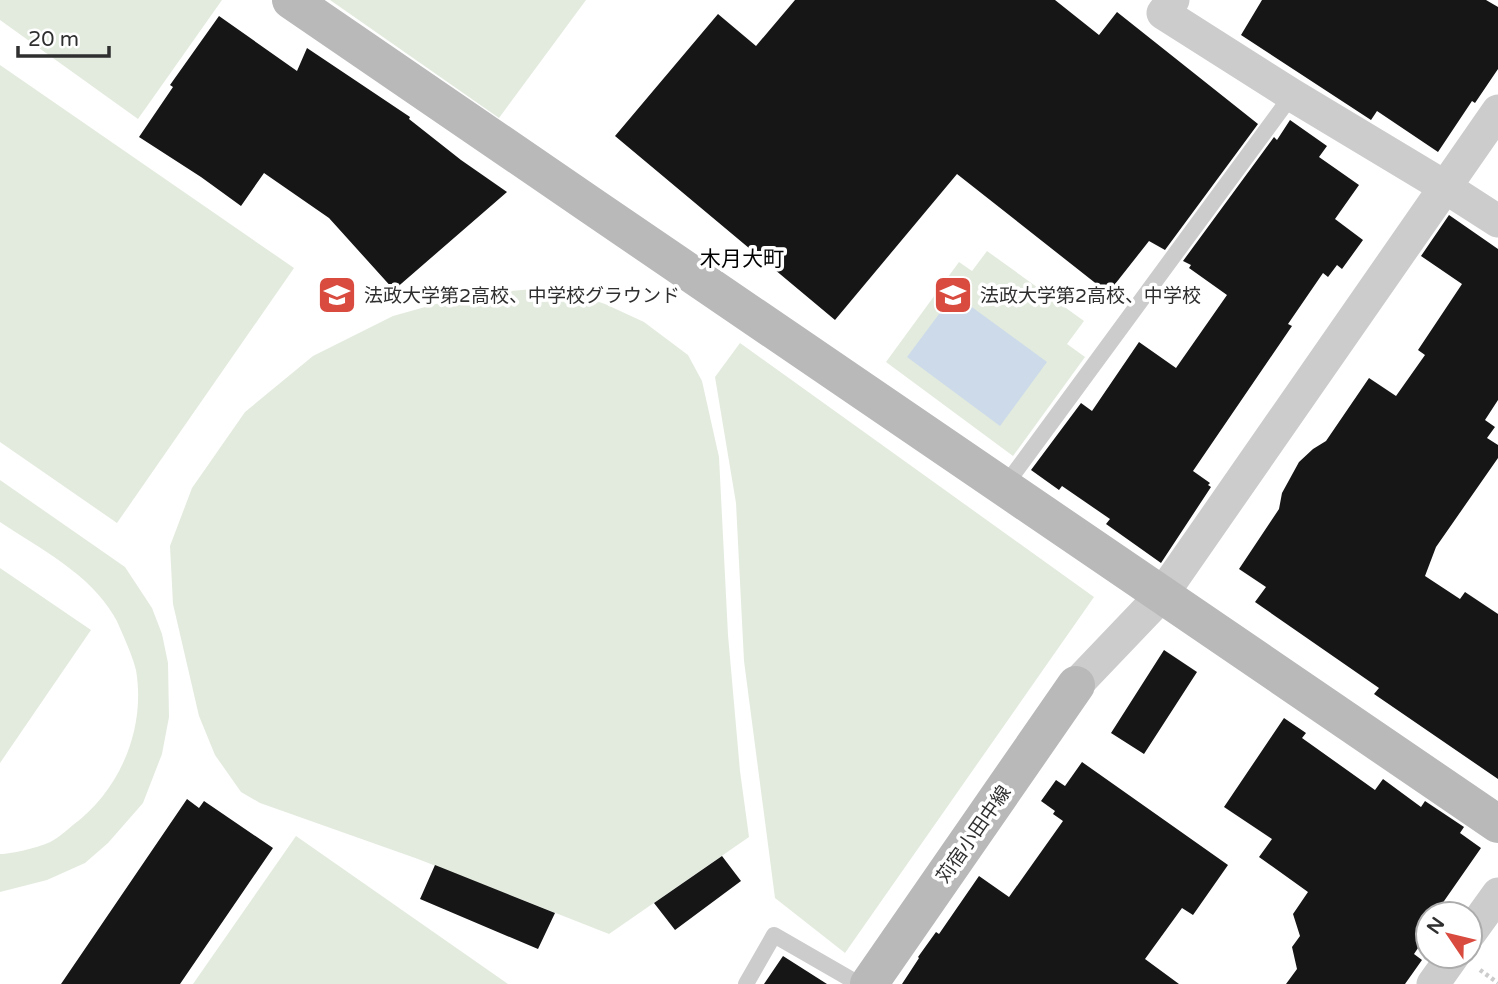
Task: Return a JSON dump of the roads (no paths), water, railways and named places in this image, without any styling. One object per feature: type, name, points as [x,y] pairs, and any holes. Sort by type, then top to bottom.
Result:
[{"type":"street","points":[[290,0],[1498,824]]},
{"type":"street","points":[[1164,6],[1292,95],[1498,221]]},
{"type":"street","points":[[1076,685],[1161,596],[1498,111]]},
{"type":"street","name":"苅宿小田中線","points":[[869,984],[1076,685]]},
{"type":"street","points":[[1484,914],[1498,894]]},
{"type":"lane","points":[[1004,487],[1292,95]]},
{"type":"lane","points":[[746,984],[774,935],[859,984]]},
{"type":"water","points":[[954,294],[1047,362],[1000,426],[907,357]]},
{"type":"place","name":"法政大学第2高校、中学校グラウンド","points":[[337,295]]},
{"type":"place","name":"法政大学第2高校、中学校","points":[[953,295]]},
{"type":"district","name":"木月大町","points":[[742,259]]}]
